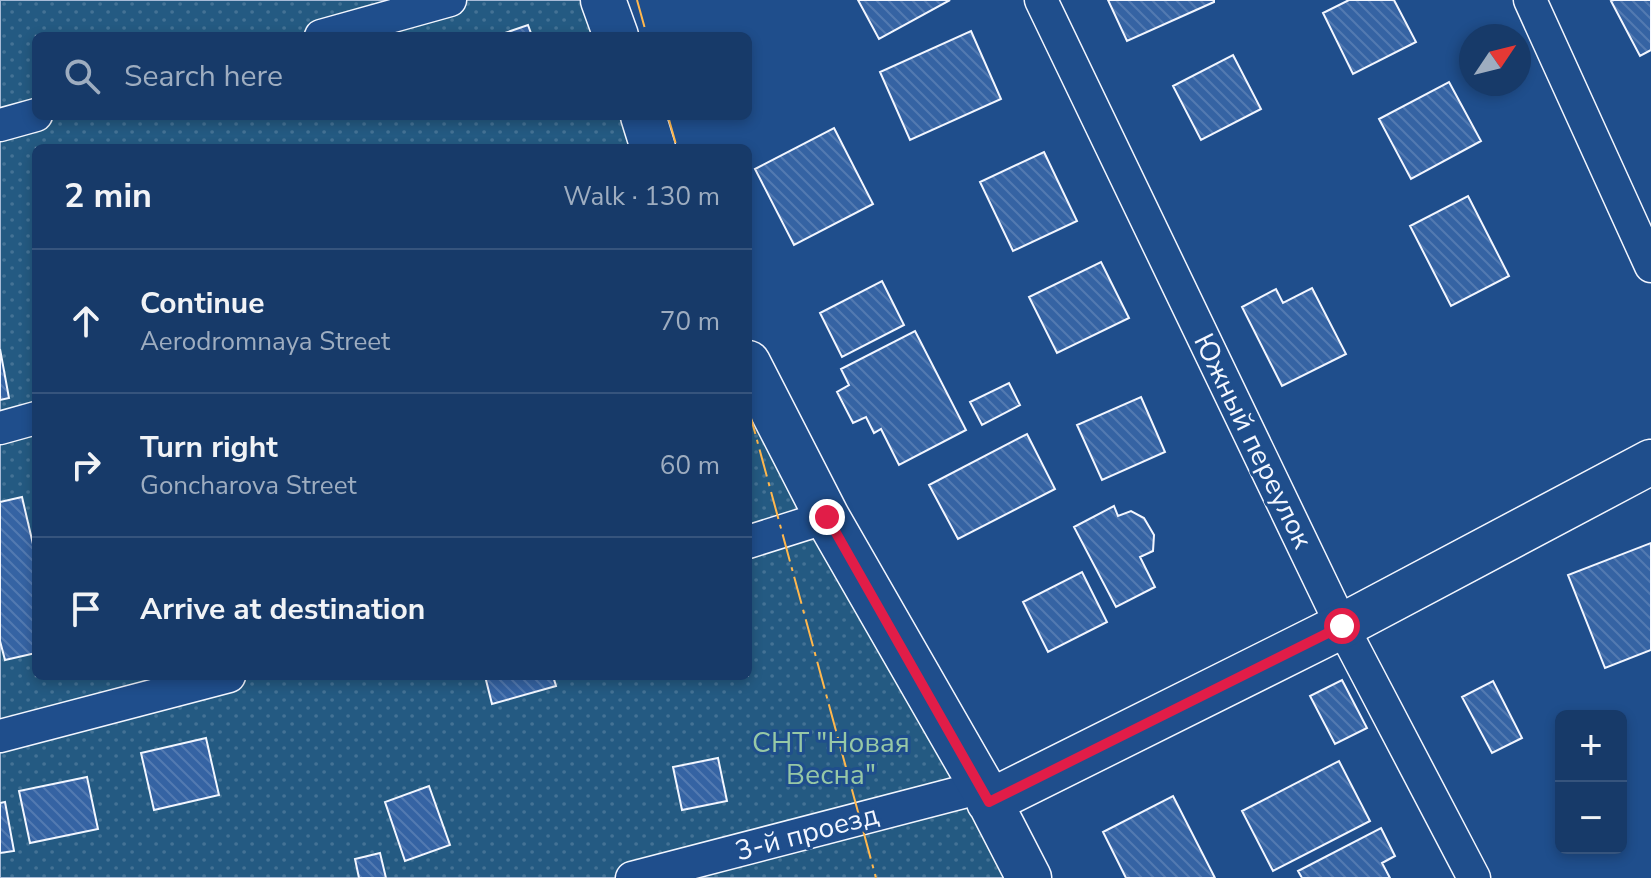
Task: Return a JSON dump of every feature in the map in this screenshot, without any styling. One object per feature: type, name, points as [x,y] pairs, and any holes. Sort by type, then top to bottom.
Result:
[{"type":"street","points":[[335,32],[450,0]]},
{"type":"street","points":[[603,0],[615,32]]},
{"type":"street","name":"Южный переулок","points":[[1041,0],[1342,626],[1474,878]]},
{"type":"street","points":[[1530,0],[1651,266]]},
{"type":"street","points":[[0,125],[32,116]]},
{"type":"street","points":[[644,120],[652,144]]},
{"type":"street","points":[[752,371],[827,517],[1029,878]]},
{"type":"street","points":[[0,428],[32,419]]},
{"type":"street","points":[[985,795],[1342,626],[1651,462]]},
{"type":"street","points":[[752,541],[827,517]]},
{"type":"street","points":[[0,736],[214,680]]},
{"type":"street","name":"3-й проезд","points":[[632,878],[985,795]]},
{"type":"green space","name":"СНТ \"Новая Весна\"","points":[[0,0],[603,0],[615,32],[32,32],[32,120],[644,120],[652,144],[32,144],[32,680],[752,680],[752,370],[1029,878],[0,878]]},
{"type":"building","points":[[858,0],[950,0],[879,39]]},
{"type":"building","points":[[1108,0],[1214,0],[1214,2],[1127,41]]},
{"type":"building","points":[[1349,0],[1394,0],[1416,42],[1353,74],[1323,13]]},
{"type":"building","points":[[1651,0],[1651,50],[1640,56],[1611,1]]},
{"type":"building","points":[[528,25],[531,32],[508,32]]},
{"type":"building","points":[[971,31],[1001,99],[910,140],[880,72]]},
{"type":"building","points":[[1233,55],[1261,109],[1201,140],[1173,86]]},
{"type":"building","points":[[1449,82],[1481,141],[1411,179],[1379,119]]},
{"type":"building","points":[[834,128],[873,204],[794,245],[755,169]]},
{"type":"building","points":[[1044,152],[1077,221],[1013,251],[980,182]]},
{"type":"building","points":[[1468,196],[1509,276],[1451,306],[1410,226]]},
{"type":"building","points":[[1101,262],[1129,318],[1057,353],[1029,297]]},
{"type":"building","points":[[882,281],[904,325],[842,357],[820,313]]},
{"type":"building","points":[[1312,288],[1346,354],[1282,386],[1242,307],[1276,289],[1283,303]]},
{"type":"building","points":[[915,331],[966,430],[899,465],[881,429],[874,433],[866,417],[853,423],[837,392],[849,385],[841,369]]},
{"type":"building","points":[[0,349],[9,398],[0,400]]},
{"type":"building","points":[[1009,383],[1020,405],[982,425],[970,402]]},
{"type":"building","points":[[1141,397],[1165,452],[1102,480],[1077,425]]},
{"type":"building","points":[[1027,434],[1055,489],[958,539],[929,485]]},
{"type":"building","points":[[22,497],[32,540],[32,654],[5,660],[0,641],[0,502]]},
{"type":"building","points":[[1114,506],[1118,516],[1131,511],[1144,518],[1154,535],[1153,551],[1140,557],[1155,587],[1116,607],[1074,527]]},
{"type":"building","points":[[1651,543],[1651,650],[1605,668],[1568,575]]},
{"type":"building","points":[[1082,572],[1107,622],[1048,652],[1023,602]]},
{"type":"building","points":[[486,680],[554,680],[556,686],[492,704]]},
{"type":"building","points":[[1342,680],[1367,728],[1335,744],[1310,696]]},
{"type":"building","points":[[1493,681],[1522,738],[1492,753],[1462,697]]},
{"type":"building","points":[[206,738],[219,795],[154,810],[141,753]]},
{"type":"building","points":[[718,758],[727,801],[682,810],[673,767]]},
{"type":"building","points":[[1339,761],[1370,821],[1273,871],[1242,811]]},
{"type":"building","points":[[87,777],[98,829],[30,843],[19,791]]},
{"type":"building","points":[[429,786],[450,845],[405,861],[385,802]]},
{"type":"building","points":[[1173,796],[1215,878],[1126,878],[1103,832]]},
{"type":"building","points":[[5,802],[14,851],[0,853],[0,803]]},
{"type":"building","points":[[1381,828],[1395,856],[1382,863],[1390,878],[1302,878],[1298,871]]},
{"type":"building","points":[[380,853],[386,878],[359,878],[355,859]]},
{"type":"power","points":[[637,0],[646,32]]},
{"type":"power","points":[[669,120],[676,144]]},
{"type":"power","points":[[752,422],[876,878]]},
{"type":"route","points":[[827,517],[989,802],[1342,626]]}]
